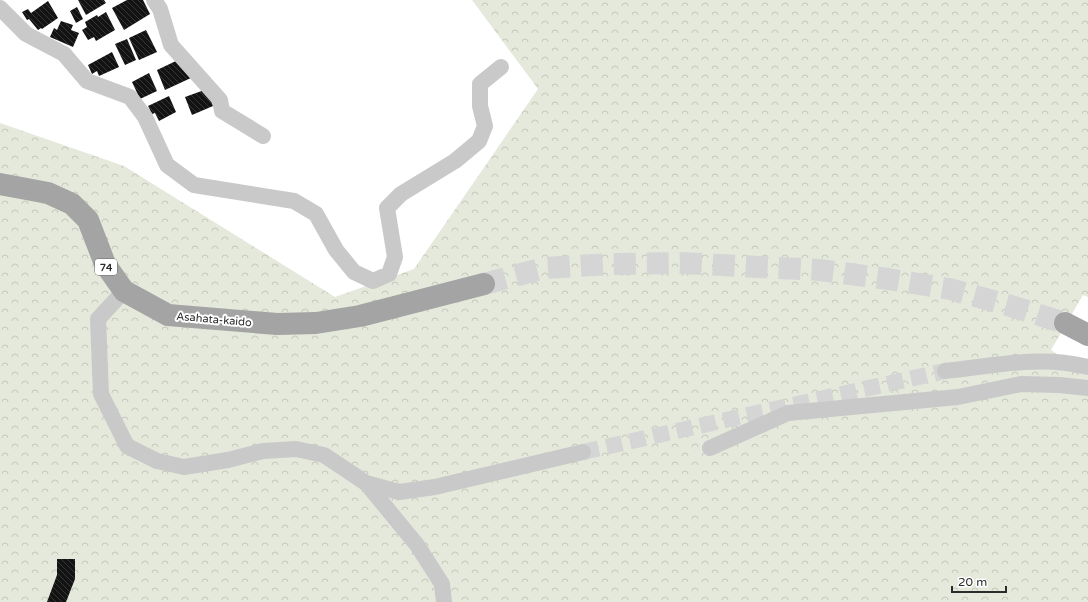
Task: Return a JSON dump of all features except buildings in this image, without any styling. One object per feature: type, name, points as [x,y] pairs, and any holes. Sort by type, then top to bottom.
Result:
[{"type":"main road","name":"Asahata-kaido","points":[[0,184],[48,193],[72,204],[88,220],[104,264],[124,291],[168,314],[236,322],[277,324],[316,323],[360,316],[484,284]]},
{"type":"main road","points":[[1065,323],[1088,335]]},
{"type":"street","points":[[154,0],[160,9],[171,45],[220,100],[222,111],[263,136]]},
{"type":"street","points":[[0,8],[26,34],[64,54],[87,81],[130,97],[145,117],[166,165],[194,185],[294,201],[316,214],[336,250],[354,272],[372,281],[390,274],[395,257],[387,208],[400,194],[455,161],[479,141],[485,126],[480,106],[480,84],[501,67]]},
{"type":"street","points":[[124,291],[98,319],[101,394],[127,446],[157,461],[184,467],[228,460],[263,451],[296,449],[324,455],[366,484],[418,544],[442,584],[444,602]]},
{"type":"street","points":[[945,371],[970,369],[990,365],[1041,361],[1088,367]]},
{"type":"street","points":[[710,448],[788,413],[958,397],[1021,384],[1059,385],[1088,388]]},
{"type":"street","points":[[366,484],[399,492],[435,487],[583,452]]},
{"type":"green space","points":[[472,0],[1088,0],[1088,297],[1083,295],[1051,350],[1088,375],[1088,602],[0,602],[0,123],[124,166],[335,297],[414,269],[538,89]]},
{"type":"tunnel","points":[[484,284],[544,268],[610,264],[680,263],[820,270],[950,289],[1065,323]]},
{"type":"tunnel","points":[[583,452],[945,371]]}]
